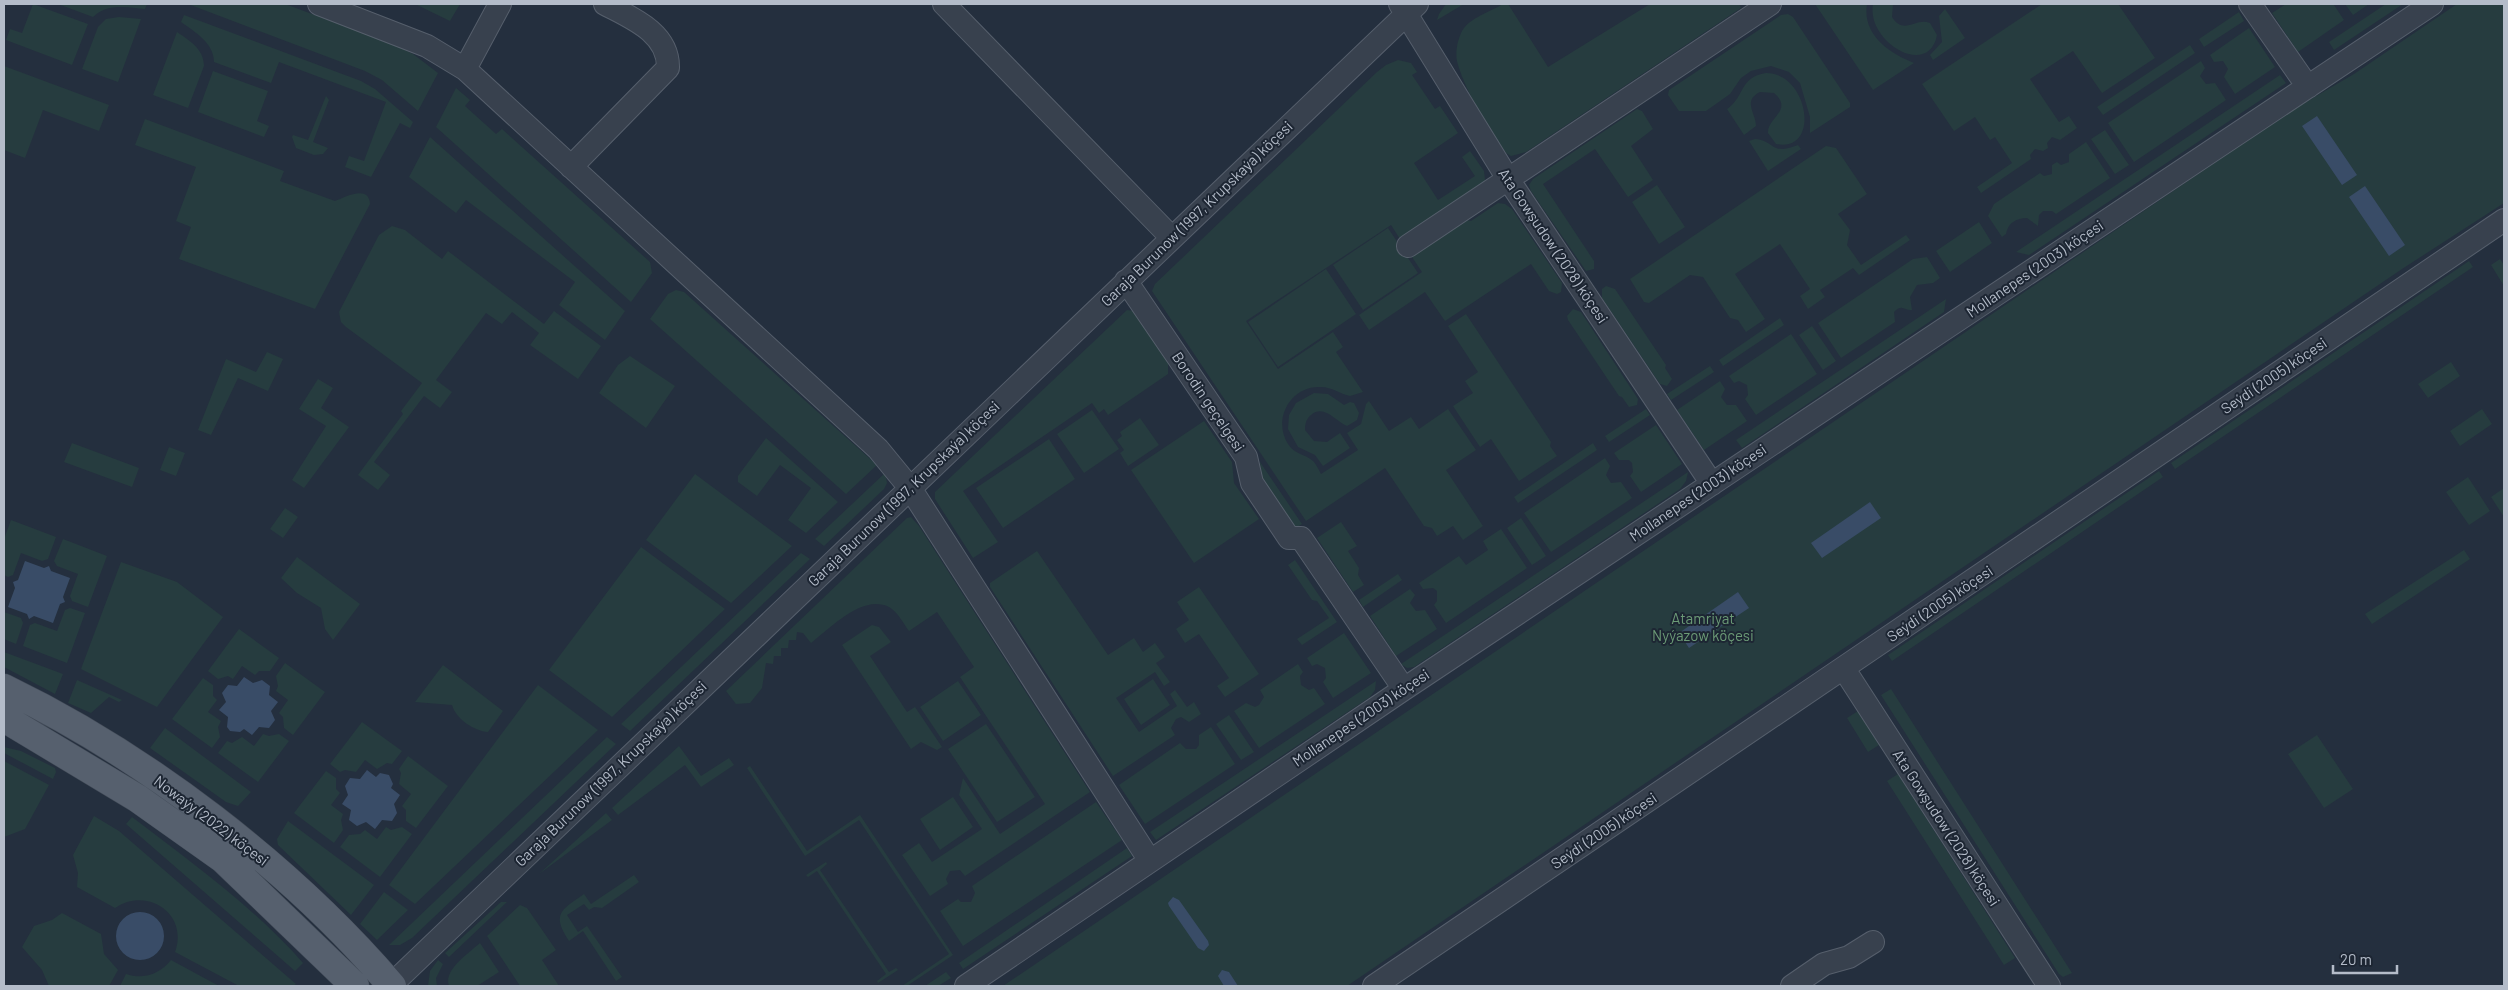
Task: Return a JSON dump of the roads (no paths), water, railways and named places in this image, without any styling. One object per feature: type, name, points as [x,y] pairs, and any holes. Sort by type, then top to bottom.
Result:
[{"type":"main road","name":"Nowaýy (2022) köçesi","points":[[4,688],[87,733],[159,780],[243,841],[288,881],[391,986]]},
{"type":"main road","name":"Nowaýy (2022) köçesi","points":[[4,718],[137,798],[223,860],[355,986]]},
{"type":"street","points":[[319,4],[427,46],[465,69],[878,449],[910,488],[1150,861]]},
{"type":"street","points":[[465,69],[500,4]]},
{"type":"street","points":[[571,167],[668,68],[668,54],[663,43],[651,31],[605,4]]},
{"type":"street","points":[[944,4],[1172,238]]},
{"type":"street","points":[[1408,246],[1770,4]]},
{"type":"street","points":[[2250,4],[2308,87]]},
{"type":"street","name":"Mollanepes (2003) köçesi","points":[[966,986],[1404,689],[2432,4]]},
{"type":"street","name":"Garaja Burunow (1997, Krupskaýa) köçesi","points":[[391,986],[1172,238],[1408,7]]},
{"type":"street","name":"Ata Gowşudow (2028) köçesi","points":[[1408,7],[1461,106],[1712,484]]},
{"type":"street","name":"Seýdi (2005) köçesi","points":[[1374,986],[2504,220]]},
{"type":"street","name":"Borodin geçelgesi","points":[[1126,282],[1246,458],[1252,483],[1289,538],[1301,538],[1404,689]]},
{"type":"street","name":"Ata Gowşudow (2028) köçesi","points":[[1844,669],[2049,986]]},
{"type":"street","points":[[1792,986],[1824,964],[1849,957],[1872,942]]},
{"type":"water","points":[[2317,116],[2357,175],[2342,185],[2302,126]]},
{"type":"water","points":[[2365,186],[2405,245],[2389,256],[2349,197]]},
{"type":"water","points":[[1870,502],[1881,518],[1822,558],[1811,543]]},
{"type":"water","points":[[25,561],[44,568],[49,566],[51,571],[70,578],[63,597],[65,602],[60,604],[53,623],[34,616],[29,619],[27,614],[8,607],[15,588],[13,582],[18,580]]},
{"type":"water","points":[[1738,592],[1749,608],[1689,648],[1679,633]]},
{"type":"water","points":[[244,677],[253,683],[262,680],[270,686],[269,695],[278,702],[271,711],[275,720],[269,728],[259,727],[252,735],[244,729],[240,732],[230,731],[227,727],[228,717],[219,710],[226,702],[222,693],[228,685],[237,686]]},
{"type":"water","points":[[367,770],[376,777],[380,773],[389,775],[393,784],[391,788],[400,795],[394,804],[397,813],[392,821],[382,820],[375,829],[366,822],[357,826],[349,820],[351,810],[342,804],[348,795],[345,786],[350,778],[360,779]]},
{"type":"water","points":[[1173,897],[1179,900],[1208,941],[1209,945],[1204,951],[1198,948],[1169,906],[1168,903]]},
{"type":"water","points":[[135,912],[145,912],[154,916],[160,922],[163,927],[163,945],[154,956],[145,960],[135,960],[126,956],[120,950],[116,941],[116,931],[120,922],[126,916]]},
{"type":"water","points":[[1222,970],[1229,972],[1238,986],[1224,986],[1218,976]]},
{"type":"park label","name":"Atamriyat Nyýazow köçesi","points":[[1703,628]]}]
